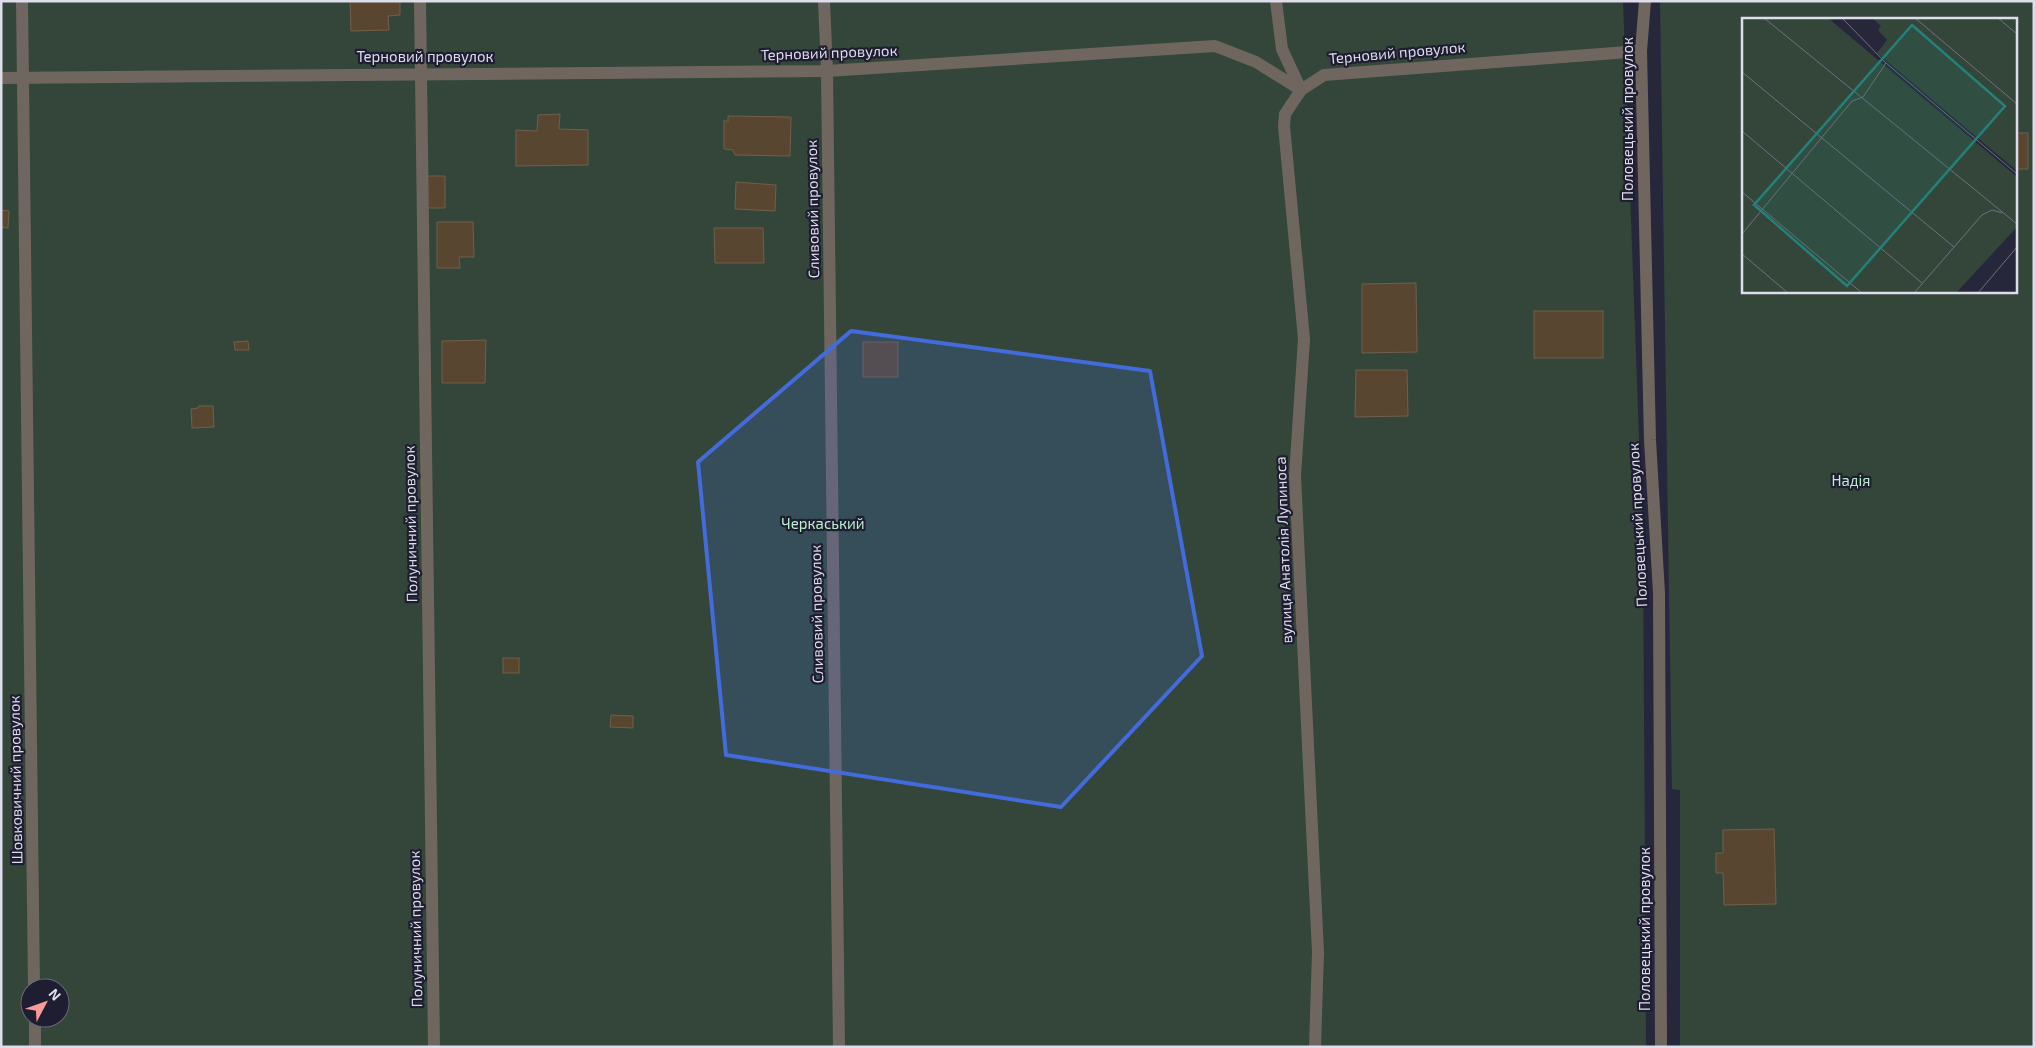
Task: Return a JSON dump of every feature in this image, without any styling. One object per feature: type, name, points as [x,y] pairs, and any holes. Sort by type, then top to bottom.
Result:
[{"type":"street","name":"Шовковичний провулок","points":[[22,1],[34,978]]},
{"type":"street","name":"Полуничний провулок","points":[[420,1],[434,1047]]},
{"type":"street","name":"Сливовий провулок","points":[[824,1],[827,71],[839,1047]]},
{"type":"street","points":[[1276,1],[1282,49],[1301,90]]},
{"type":"street","name":"Половецький провулок","points":[[1646,1],[1642,51],[1650,440],[1659,593],[1662,1047]]},
{"type":"street","name":"Терновий провулок","points":[[1,78],[827,71],[1215,46],[1256,62],[1301,90],[1324,75],[1642,51]]},
{"type":"street","name":"вулиця Анатолія Лупиноса","points":[[1301,90],[1285,114],[1284,126],[1304,339],[1295,476],[1318,952],[1315,1047]]},
{"type":"street","points":[[35,1028],[35,1047]]},
{"type":"highlighted area","points":[[851,331],[1150,371],[1202,656],[1061,807],[726,755],[698,462]]},
{"type":"green space","name":"Черкаський","points":[[1,1],[1623,1],[1643,548],[1646,1047],[1,1047]]},
{"type":"green space","name":"Надія","points":[[1660,1],[2034,1],[2034,1047],[1680,1047],[1680,790],[1672,789]]},
{"type":"building","points":[[350,1],[400,1],[400,15],[388,16],[389,30],[351,31]]},
{"type":"building","points":[[560,114],[559,129],[588,130],[588,165],[516,166],[516,130],[537,131],[538,115]]},
{"type":"building","points":[[728,116],[791,117],[790,156],[735,155],[733,150],[724,149],[724,120],[728,122]]},
{"type":"building","points":[[2018,133],[2028,133],[2028,169],[2018,169]]},
{"type":"building","points":[[424,176],[445,176],[445,208],[423,208]]},
{"type":"building","points":[[736,182],[776,185],[775,211],[735,209]]},
{"type":"building","points":[[1,210],[9,211],[8,228],[1,227]]},
{"type":"building","points":[[437,222],[473,222],[474,257],[459,257],[460,268],[437,268]]},
{"type":"building","points":[[714,228],[763,228],[764,263],[715,263]]},
{"type":"building","points":[[1416,283],[1417,352],[1362,353],[1362,284]]},
{"type":"building","points":[[1534,311],[1603,311],[1603,358],[1534,358]]},
{"type":"building","points":[[486,340],[485,383],[442,383],[442,341]]},
{"type":"building","points":[[248,341],[249,350],[235,350],[234,342]]},
{"type":"building","points":[[863,342],[898,342],[898,377],[863,377]]},
{"type":"building","points":[[1356,370],[1407,370],[1408,416],[1355,417]]},
{"type":"building","points":[[199,406],[213,406],[214,427],[192,428],[191,409],[198,408]]},
{"type":"building","points":[[503,658],[519,658],[519,673],[503,673]]},
{"type":"building","points":[[611,715],[633,716],[633,728],[610,727]]},
{"type":"building","points":[[1774,829],[1776,904],[1724,905],[1723,873],[1716,873],[1716,853],[1723,853],[1723,830]]}]
